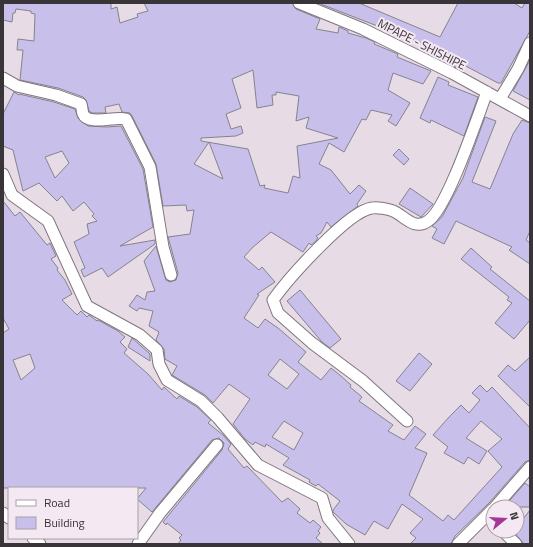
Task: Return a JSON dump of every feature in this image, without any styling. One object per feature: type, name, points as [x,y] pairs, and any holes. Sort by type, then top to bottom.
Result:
[{"type":"street","name":"MPAPE - SHISHIPE","points":[[299,3],[363,29],[487,92],[530,116]]},
{"type":"street","points":[[500,99],[518,69],[530,43]]},
{"type":"street","points":[[5,83],[37,92],[56,95],[81,104],[83,114],[87,119],[126,119],[150,167],[163,247],[171,275]]},
{"type":"street","points":[[407,421],[363,381],[312,343],[278,313],[274,300],[285,283],[355,216],[372,208],[393,210],[409,223],[424,224],[432,218],[445,199],[487,92]]},
{"type":"street","points":[[3,174],[12,195],[48,221],[87,306],[140,335],[157,350],[159,364],[167,380],[201,401],[218,418],[258,465],[322,498],[328,518],[349,544]]},
{"type":"street","points":[[138,544],[160,513],[217,445]]},
{"type":"street","points":[[503,499],[529,471]]},
{"type":"street","points":[[458,544],[485,521]]},
{"type":"building","points":[[3,3],[111,3],[111,9],[117,7],[120,23],[138,17],[137,14],[148,11],[144,3],[292,3],[296,9],[320,19],[316,29],[338,33],[339,27],[348,31],[348,33],[375,42],[374,44],[398,54],[397,57],[431,71],[423,84],[393,73],[388,90],[410,103],[396,126],[388,121],[392,115],[371,110],[366,120],[362,119],[344,152],[329,143],[319,164],[331,170],[350,194],[359,185],[366,191],[357,204],[358,206],[331,227],[327,222],[321,233],[316,236],[318,238],[316,241],[311,245],[309,243],[303,252],[271,232],[253,247],[244,257],[259,270],[262,267],[275,282],[257,294],[259,295],[244,318],[258,328],[265,319],[278,328],[306,352],[298,362],[321,380],[331,368],[351,385],[350,387],[362,397],[359,401],[393,425],[388,431],[404,440],[415,426],[426,434],[415,448],[427,453],[409,495],[443,521],[448,515],[454,520],[502,467],[488,451],[502,439],[481,421],[466,438],[487,451],[479,464],[468,457],[464,464],[444,453],[448,447],[433,435],[450,416],[461,405],[469,413],[480,400],[472,393],[480,385],[487,392],[492,387],[530,428],[530,460],[525,462],[493,499],[485,499],[485,507],[455,536],[451,544],[410,544],[416,538],[410,533],[423,519],[402,504],[388,529],[374,521],[365,535],[346,524],[333,512],[340,501],[318,484],[316,486],[309,482],[310,480],[283,465],[289,458],[266,444],[265,447],[255,442],[253,445],[245,439],[233,424],[250,399],[229,384],[213,403],[205,395],[172,375],[177,366],[165,359],[164,349],[156,340],[159,332],[149,326],[153,311],[139,308],[137,311],[129,306],[137,295],[145,300],[147,292],[155,291],[144,261],[156,246],[166,280],[170,282],[176,280],[178,273],[168,237],[190,234],[194,210],[187,211],[186,205],[163,206],[156,164],[132,116],[130,113],[122,112],[119,104],[105,107],[106,113],[92,113],[89,111],[86,100],[83,97],[58,88],[20,80],[23,50],[17,50],[18,39],[34,41],[35,14],[31,13],[31,11],[16,9],[15,13],[13,13],[12,22],[3,20]],"holes":[[[253,70],[257,108],[273,105],[272,95],[276,95],[276,92],[299,96],[296,121],[309,117],[306,128],[338,138],[297,146],[300,178],[293,176],[288,193],[264,188],[265,185],[260,186],[248,149],[201,141],[201,138],[236,136],[243,133],[241,126],[231,129],[226,114],[241,108],[232,79]],[[209,142],[223,179],[194,164]],[[280,359],[299,374],[287,389],[268,375]],[[284,421],[303,433],[294,450],[272,437]]]},
{"type":"building","points":[[318,3],[359,3],[440,37],[458,3],[514,3],[522,8],[525,3],[530,3],[530,31],[501,83],[498,83],[460,63],[457,68],[452,65],[455,56]]},
{"type":"building","points":[[530,60],[530,100],[513,91]]},
{"type":"building","points":[[438,77],[449,82],[448,85],[478,97],[464,136],[431,120],[430,123],[420,118]]},
{"type":"building","points":[[14,92],[19,95],[54,102],[75,109],[78,118],[88,126],[121,126],[143,169],[153,227],[120,246],[155,240],[155,244],[108,277],[102,268],[84,277],[81,270],[85,268],[74,242],[89,234],[87,224],[97,221],[92,216],[94,214],[84,202],[73,211],[62,196],[57,201],[39,183],[23,191],[13,150],[3,146],[3,114]],"holes":[[[62,151],[69,163],[55,178],[45,157]]]},
{"type":"building","points":[[485,117],[496,121],[472,182],[490,189],[513,134],[522,120],[530,123],[530,231],[526,240],[530,243],[530,264],[509,250],[512,247],[456,221],[444,244],[432,238],[437,229],[432,226],[442,217],[463,178]]},
{"type":"building","points":[[399,149],[409,159],[404,165],[393,155]]},
{"type":"building","points":[[410,188],[433,204],[421,217],[399,204]]},
{"type":"building","points":[[3,201],[15,216],[20,212],[47,245],[50,243],[56,256],[51,259],[58,268],[57,270],[65,280],[72,294],[62,300],[77,315],[81,311],[87,317],[89,315],[97,321],[98,320],[118,331],[125,337],[120,342],[127,349],[124,353],[148,374],[162,390],[164,387],[177,399],[179,396],[197,407],[211,420],[208,423],[223,435],[231,444],[228,449],[244,468],[247,466],[282,502],[288,498],[300,509],[297,513],[310,523],[313,520],[321,527],[318,531],[320,533],[316,538],[323,544],[178,544],[181,540],[179,538],[182,535],[167,523],[166,525],[163,522],[222,450],[224,443],[219,438],[212,440],[152,512],[138,500],[146,488],[3,488],[3,333],[9,329],[3,318]],"holes":[[[30,354],[35,368],[21,380],[13,360]]]},
{"type":"building","points":[[471,248],[492,267],[490,269],[530,301],[530,320],[514,339],[495,323],[512,303],[507,300],[509,297],[461,259]]},
{"type":"building","points":[[300,290],[341,339],[330,348],[322,342],[287,301]]},
{"type":"building","points":[[132,338],[150,354],[150,361],[128,347]]},
{"type":"building","points":[[419,353],[432,364],[410,391],[396,381]]},
{"type":"building","points":[[530,357],[530,407],[498,376],[508,365],[515,371]]},
{"type":"building","points":[[525,483],[530,487],[530,507],[525,507],[525,499],[511,499]]},
{"type":"building","points":[[530,510],[530,544],[524,544],[520,539],[525,539],[525,517]]}]
